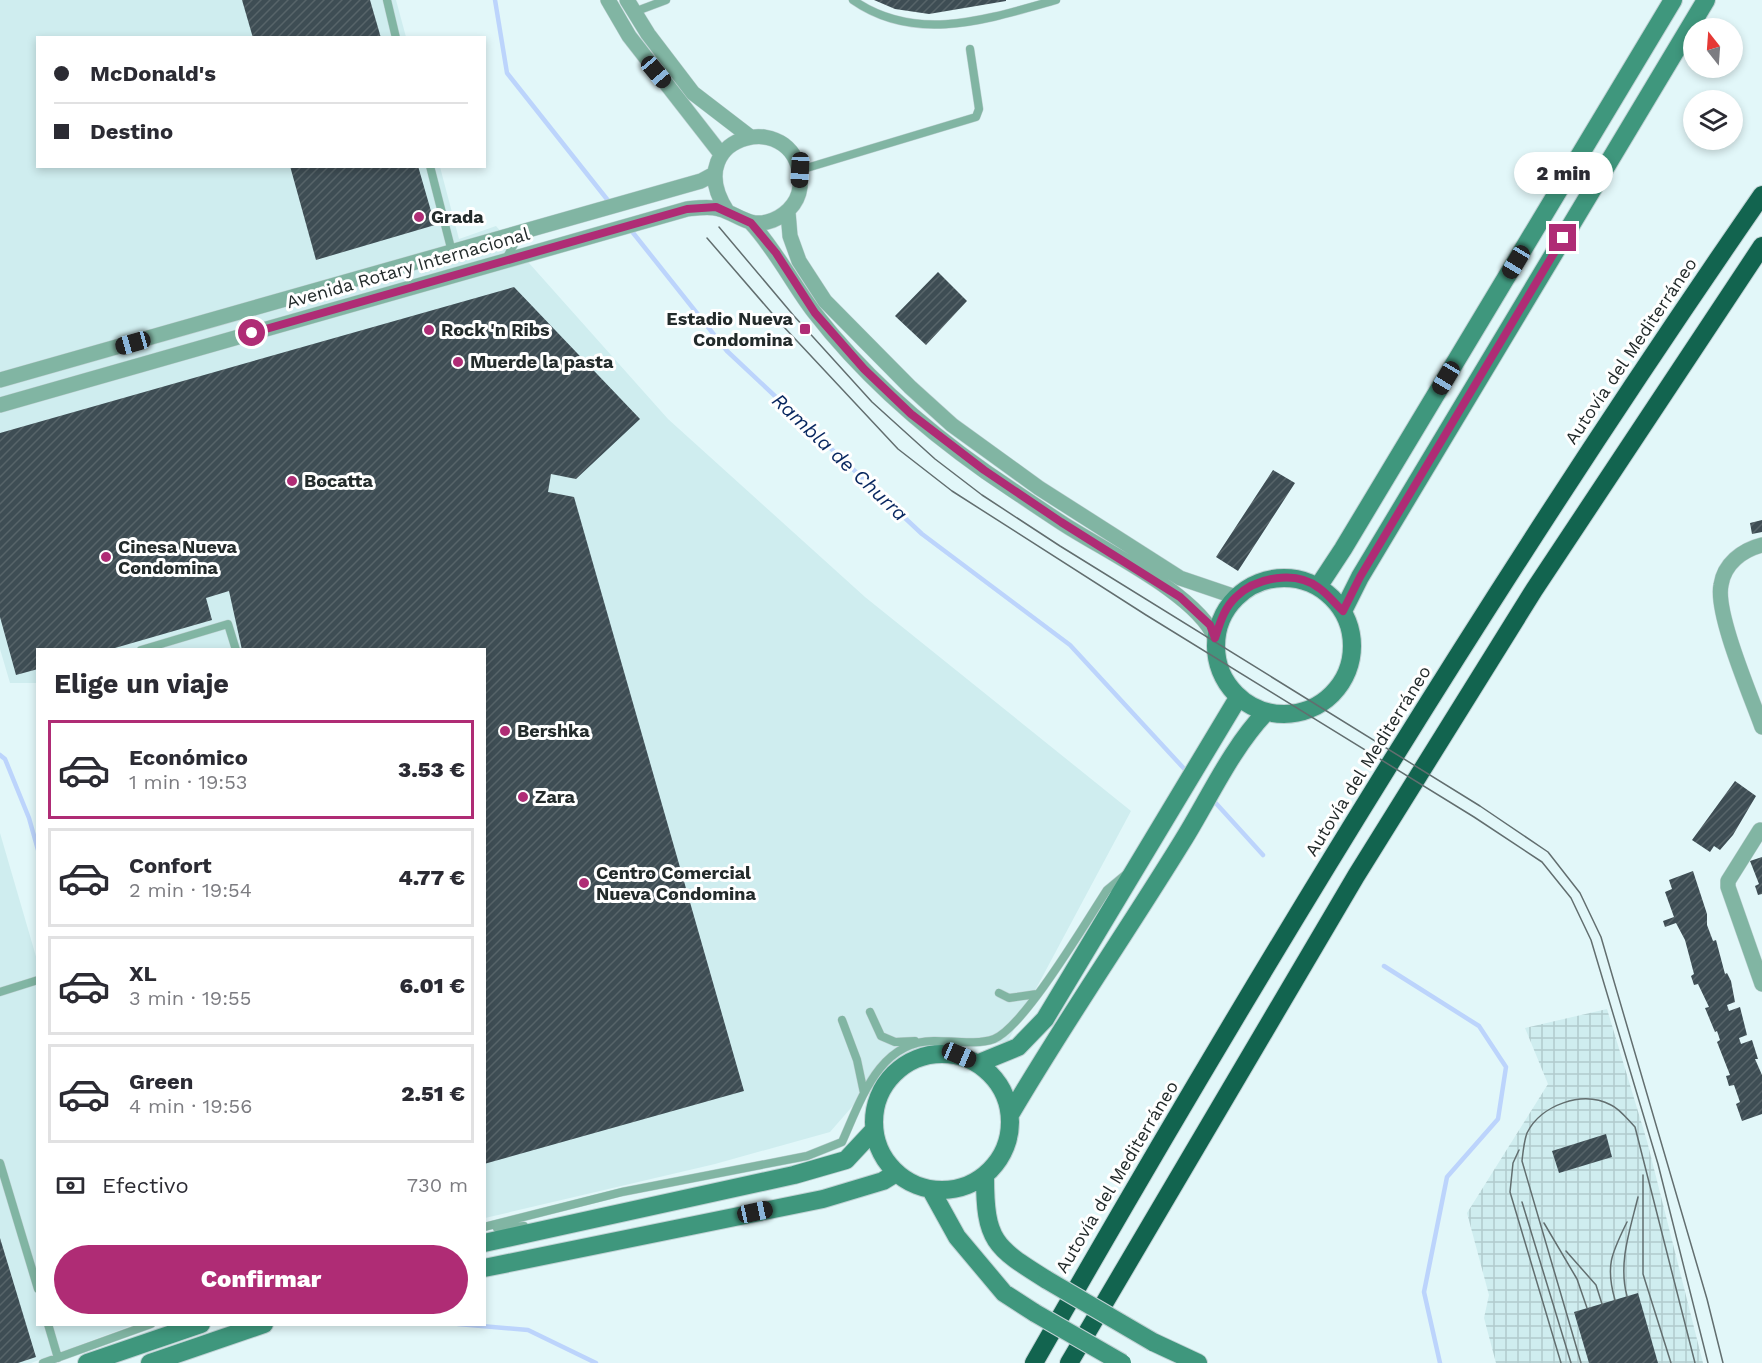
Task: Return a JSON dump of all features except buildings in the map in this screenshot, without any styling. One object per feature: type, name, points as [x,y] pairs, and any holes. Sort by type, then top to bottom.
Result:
[{"type":"highway","name":"Autovía del Mediterráneo","points":[[1034,1363],[1110,1229],[1312,891],[1509,574],[1624,397],[1762,195]]},
{"type":"highway","points":[[1069,1363],[1381,837],[1541,580],[1762,246]]},
{"type":"street","points":[[608,0],[629,36],[721,154]]},
{"type":"street","points":[[1318,587],[1673,0]]},
{"type":"street","points":[[1343,611],[1360,577],[1706,0]]},
{"type":"street","points":[[630,6],[693,93],[749,136]]},
{"type":"street","points":[[1215,638],[1222,616],[1236,597],[1255,584],[1276,578],[1298,579],[1318,587],[1343,611],[1351,630],[1352,650],[1348,670],[1338,687],[1324,702],[1306,711],[1286,714],[1266,712],[1238,698],[1224,681],[1210,625],[1180,597],[1051,516],[984,470],[911,414],[864,369],[815,313],[776,253],[751,223],[727,211],[716,194],[714,174],[721,154],[735,142],[749,136],[773,138],[791,151],[800,170],[799,192],[788,212],[790,236],[799,261],[825,301],[910,387],[952,425],[1031,482],[1180,578],[1236,597]]},
{"type":"street","name":"Avenida Rotary Internacional","points":[[0,380],[520,234],[701,181],[714,174]]},
{"type":"street","name":"Avenida Rotary Internacional","points":[[0,405],[687,209],[716,207],[727,211]]},
{"type":"street","points":[[751,223],[767,222],[788,212]]},
{"type":"street","points":[[114,373],[146,354],[147,339]]},
{"type":"street","points":[[1762,546],[1749,549],[1734,561],[1726,570],[1720,585],[1720,599],[1728,627],[1762,727]]},
{"type":"street","points":[[979,1064],[1018,1047],[1045,1019],[1238,698]]},
{"type":"street","points":[[1011,1113],[1005,1093],[994,1076],[979,1064],[959,1055],[936,1053],[915,1059],[896,1071],[882,1088],[875,1108],[874,1131],[881,1154],[896,1173],[912,1184],[931,1190],[959,1189],[985,1176],[1001,1158],[1011,1113],[1053,1042],[1181,843],[1247,732],[1266,712]]},
{"type":"street","points":[[1760,830],[1728,881],[1728,887],[1762,984]]},
{"type":"street","points":[[486,1243],[794,1175],[846,1160],[874,1131]]},
{"type":"street","points":[[486,1268],[823,1199],[883,1181],[896,1173]]},
{"type":"street","points":[[985,1176],[985,1210],[994,1242],[1016,1261],[1047,1280],[1153,1342],[1198,1363]]},
{"type":"street","points":[[931,1190],[957,1237],[1004,1293],[1122,1363]]},
{"type":"street","points":[[87,1363],[195,1326]]},
{"type":"street","points":[[150,1363],[258,1326]]},
{"type":"lane","points":[[387,0],[396,36]]},
{"type":"lane","points":[[630,6],[666,0]]},
{"type":"lane","points":[[853,0],[893,20],[937,26],[994,17],[1056,0]]},
{"type":"lane","points":[[800,170],[976,117],[979,109],[970,49]]},
{"type":"lane","points":[[431,168],[453,252]]},
{"type":"lane","points":[[505,261],[520,234]]},
{"type":"lane","points":[[148,648],[228,624],[235,648]]},
{"type":"lane","points":[[870,1012],[881,1036],[895,1042],[994,1039],[1021,1019],[1107,890],[1138,865]]},
{"type":"lane","points":[[0,992],[36,981]]},
{"type":"lane","points":[[999,993],[1009,998],[1037,994]]},
{"type":"lane","points":[[842,1020],[857,1060],[864,1093]]},
{"type":"lane","points":[[486,1227],[622,1192],[807,1156],[842,1142],[871,1076],[900,1049],[926,1041]]},
{"type":"lane","points":[[0,1163],[36,1282]]},
{"type":"lane","points":[[486,1228],[579,1222]]},
{"type":"lane","points":[[49,1326],[58,1358]]},
{"type":"lane","points":[[43,1363],[146,1326]]},
{"type":"shaded area","points":[[0,0],[396,0],[406,36],[36,36],[36,168],[440,168],[459,239],[496,226],[668,419],[865,597],[1131,811],[1008,1041],[915,1059],[864,1093],[830,1132],[715,1164],[486,1218],[486,648],[36,648],[36,683],[10,683],[0,649]]},
{"type":"shaded area","points":[[0,833],[36,957],[36,1326],[130,1326],[31,1363],[0,1363]]},
{"type":"shaded area","points":[[1607,1009],[1647,1141],[1703,1363],[1496,1363],[1484,1318],[1489,1295],[1467,1213],[1548,1084],[1525,1028]]},
{"type":"waterway","name":"Rambla de Churra","points":[[495,0],[507,73],[610,203]]},
{"type":"waterway","name":"Rambla de Churra","points":[[630,229],[727,351],[922,534],[1070,645],[1189,774]]},
{"type":"waterway","points":[[0,755],[5,759],[29,818],[36,843]]},
{"type":"waterway","name":"Rambla de Churra","points":[[1213,800],[1263,855]]},
{"type":"waterway","name":"Rambla de Churra","points":[[1384,966],[1479,1026],[1506,1067],[1498,1119],[1447,1177],[1424,1292],[1440,1363]]},
{"type":"waterway","points":[[481,1326],[528,1330],[596,1363]]},
{"type":"tram line","points":[[719,227],[794,316],[872,402],[935,459],[982,495],[1060,546],[1480,806],[1548,852],[1580,893],[1601,937],[1707,1299],[1723,1363]]},
{"type":"tram line","points":[[707,238],[783,326],[898,449],[952,491],[1146,615],[1474,817],[1542,862],[1571,898],[1591,940],[1658,1164],[1708,1363]]},
{"type":"tram line","points":[[1581,1363],[1522,1161],[1524,1143],[1533,1123],[1552,1108],[1563,1103],[1588,1099],[1614,1107],[1635,1127],[1695,1363]]},
{"type":"tram line","points":[[1519,1150],[1513,1163],[1510,1192],[1561,1363]]},
{"type":"tram line","points":[[1643,1175],[1643,1274],[1671,1363]]},
{"type":"tram line","points":[[1627,1296],[1624,1259],[1638,1197]]},
{"type":"tram line","points":[[1522,1202],[1571,1363]]},
{"type":"tram line","points":[[1615,1300],[1610,1268],[1617,1242],[1627,1222]]},
{"type":"tram line","points":[[1544,1223],[1577,1279],[1587,1308]]},
{"type":"tram line","points":[[1566,1251],[1596,1285],[1602,1304]]},
{"type":"place","name":"Grada","points":[[419,217]]},
{"type":"place","name":"Estadio Nueva Condomina","points":[[805,329]]},
{"type":"place","name":"Rock 'n Ribs","points":[[429,330]]},
{"type":"place","name":"Muerde la pasta","points":[[458,362]]},
{"type":"place","name":"Bocatta","points":[[292,481]]},
{"type":"place","name":"Cinesa Nueva Condomina","points":[[106,557]]},
{"type":"place","name":"Bershka","points":[[505,731]]},
{"type":"place","name":"Zara","points":[[523,797]]},
{"type":"place","name":"Centro Comercial Nueva Condomina","points":[[584,883]]},
{"type":"route","points":[[252,333],[687,209],[716,207],[751,223],[776,253],[815,313],[864,369],[911,414],[984,470],[1180,597],[1210,625],[1215,638],[1222,616],[1236,597],[1255,584],[1276,578],[1298,579],[1318,587],[1343,611],[1360,577],[1563,238]]}]
